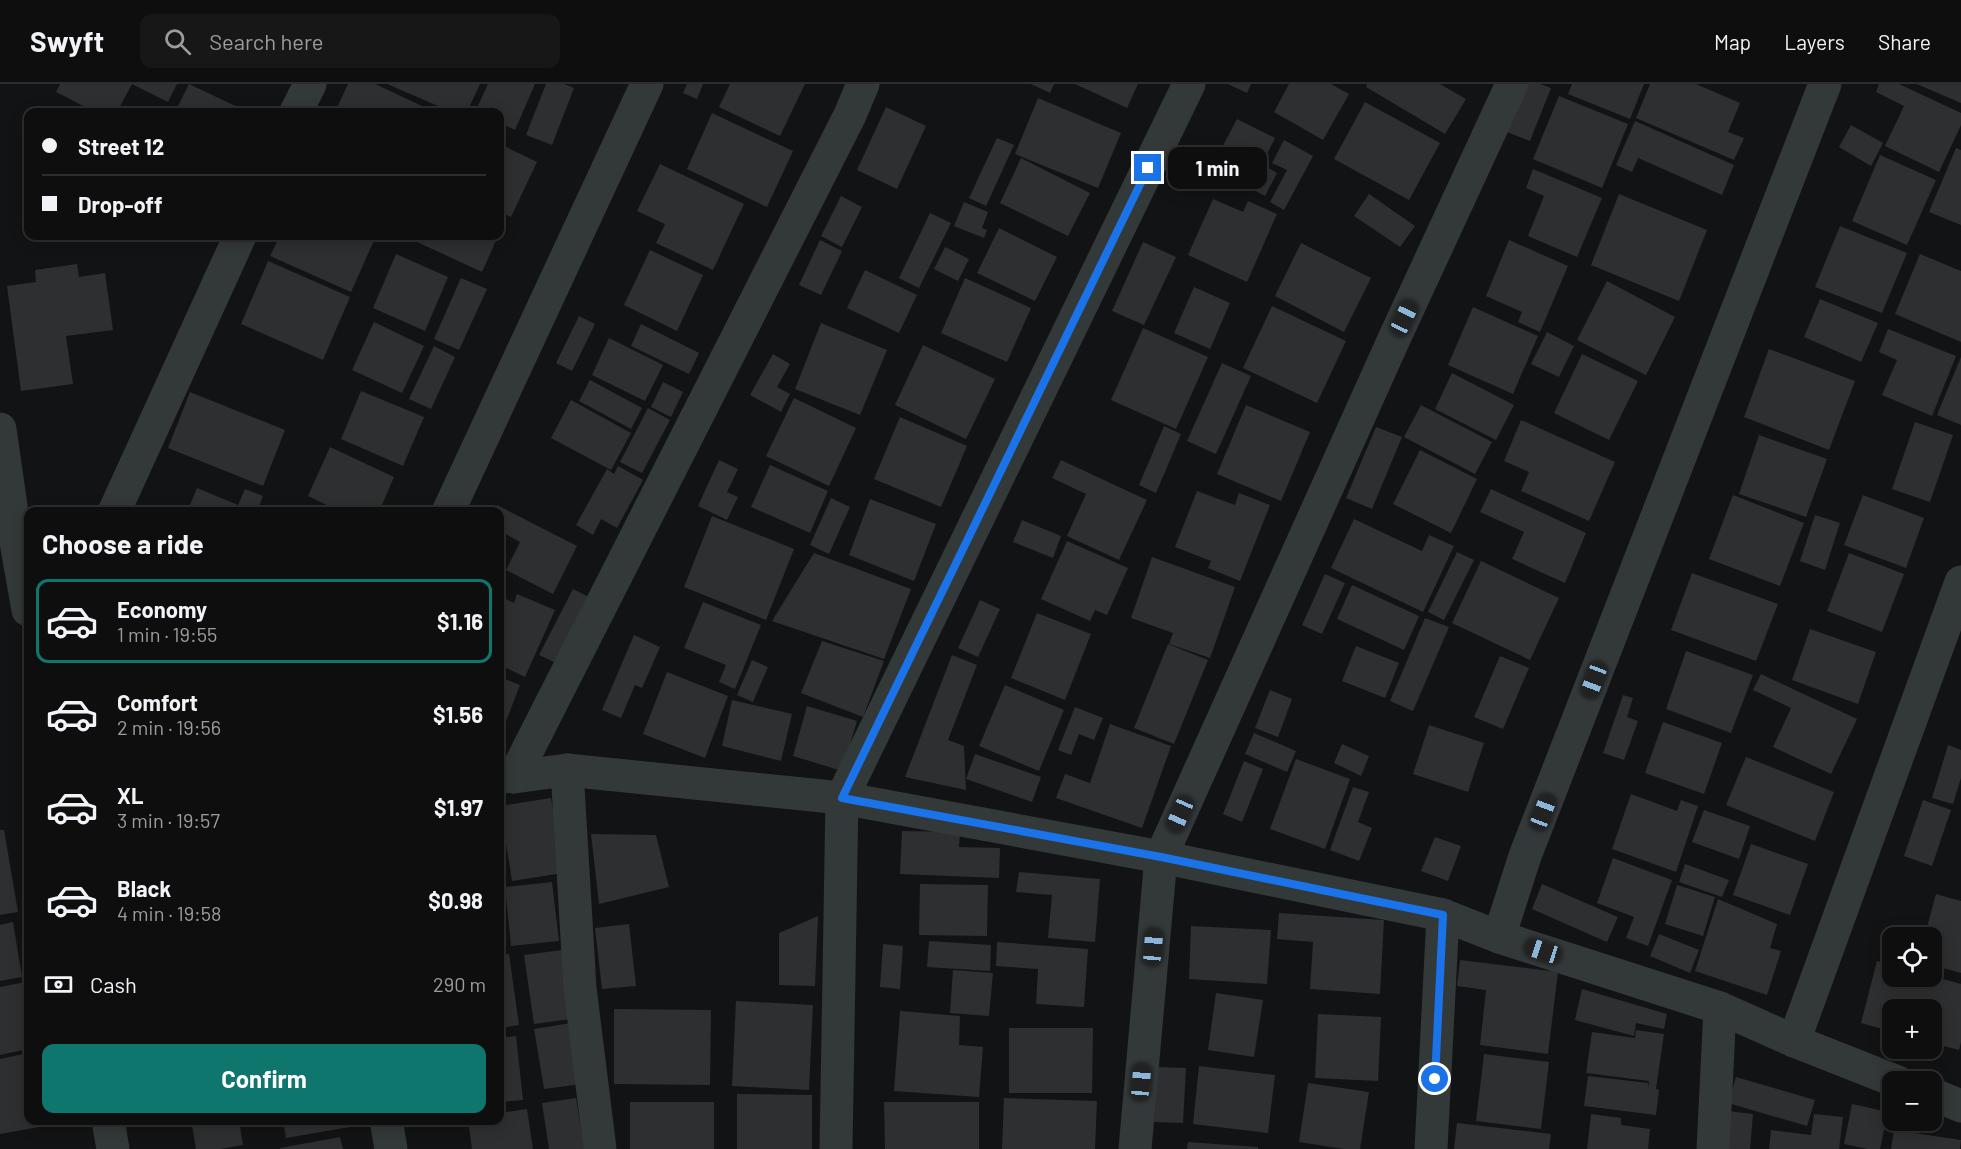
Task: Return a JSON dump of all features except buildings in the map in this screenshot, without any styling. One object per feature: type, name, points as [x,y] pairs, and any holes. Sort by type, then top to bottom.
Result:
[{"type":"street","points":[[298,108],[309,84]]},
{"type":"street","points":[[450,507],[646,84]]},
{"type":"street","points":[[507,777],[864,84]]},
{"type":"street","points":[[836,1149],[842,798],[1189,84]]},
{"type":"street","points":[[1135,1149],[1161,857],[1394,339],[1512,84]]},
{"type":"street","points":[[1499,937],[1526,856],[1825,84]]},
{"type":"street","points":[[116,507],[238,240]]},
{"type":"street","points":[[0,429],[9,550],[24,597]]},
{"type":"street","points":[[1794,1041],[1961,582]]},
{"type":"street","points":[[507,777],[567,770],[842,798],[1161,857],[1443,915],[1499,937],[1720,1008],[1794,1041],[1882,1076]]},
{"type":"street","points":[[567,770],[580,988],[600,1149]]},
{"type":"street","points":[[1431,1149],[1443,915]]},
{"type":"street","points":[[1713,1149],[1720,1008]]},
{"type":"street","points":[[1942,1099],[1961,1106]]},
{"type":"street","points":[[109,1125],[113,1149]]},
{"type":"street","points":[[387,1125],[391,1149]]},
{"type":"route","points":[[1148,168],[842,798],[1161,857],[1443,915],[1435,1079]]}]
